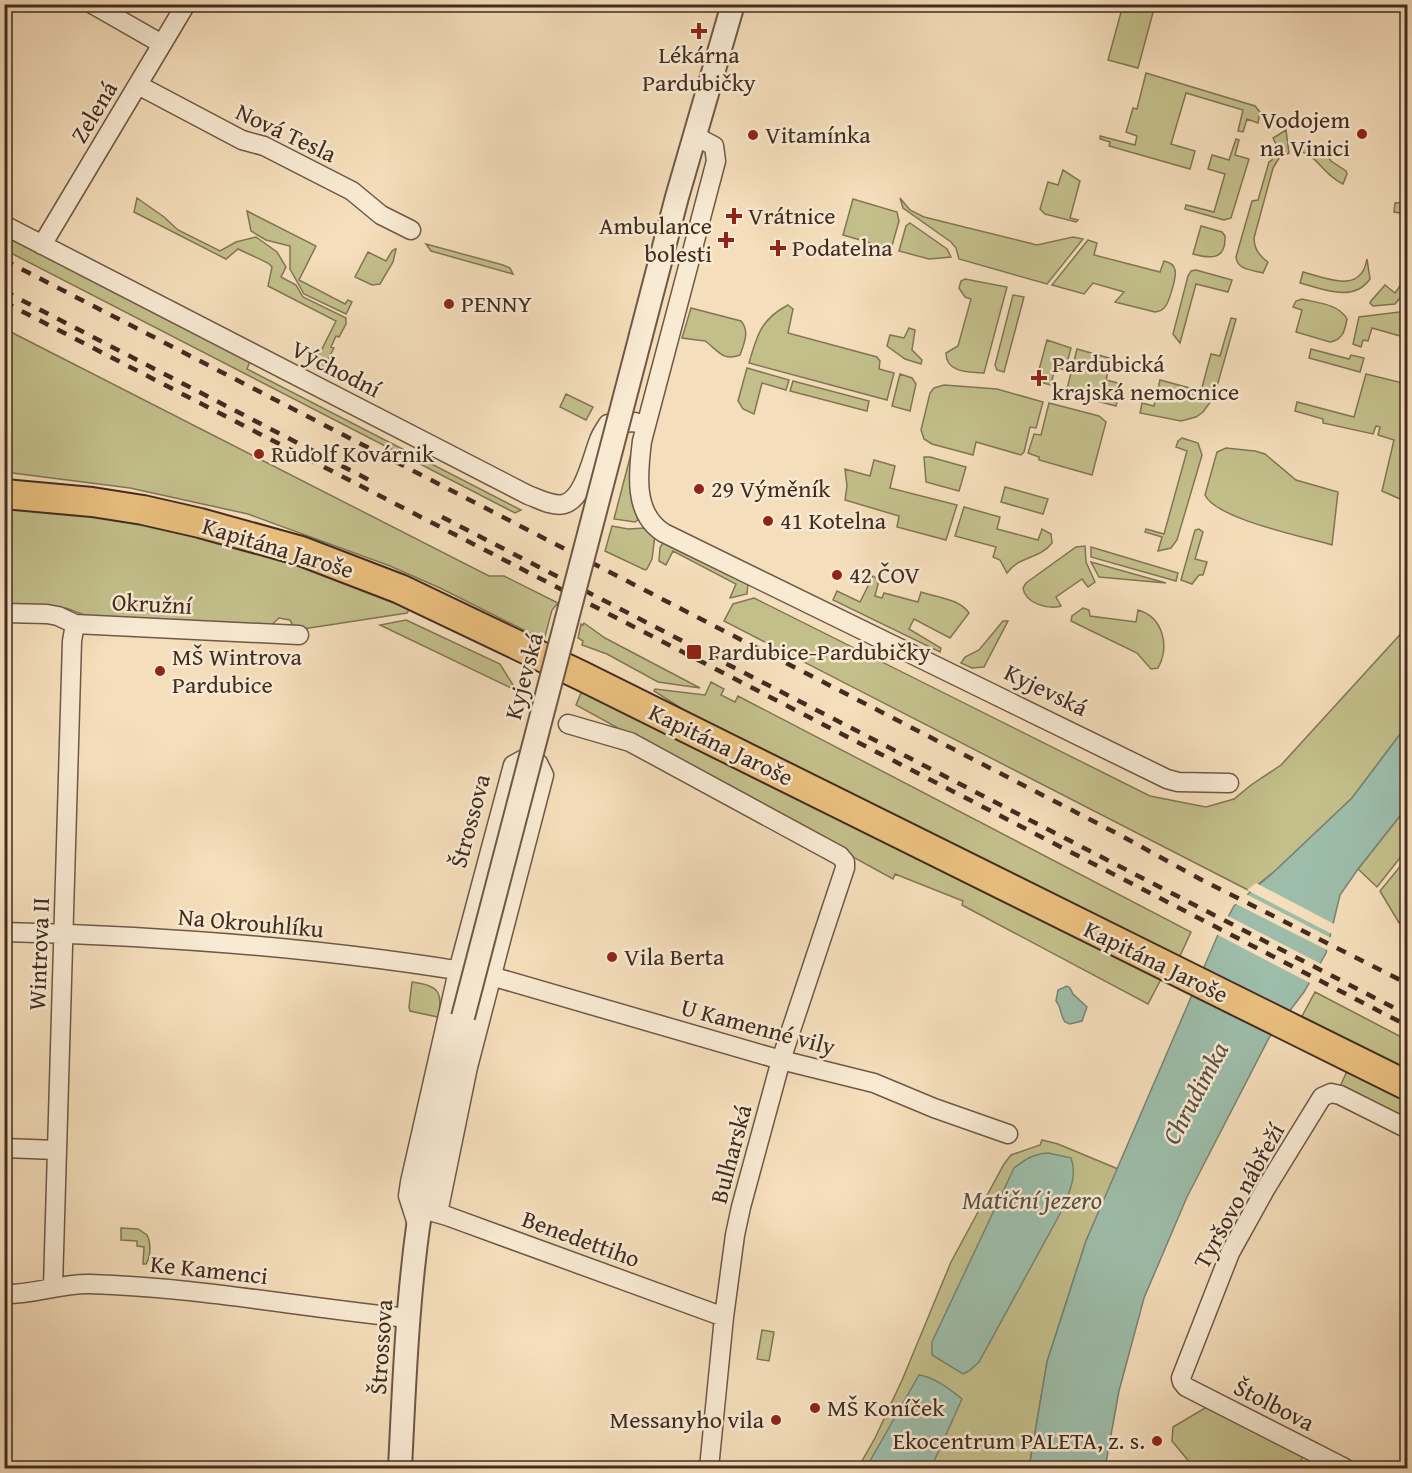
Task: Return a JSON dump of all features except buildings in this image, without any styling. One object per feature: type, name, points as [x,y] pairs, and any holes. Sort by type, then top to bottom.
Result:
[{"type":"main road","name":"Kapitána Jaroše","points":[[4,494],[92,502],[144,510],[301,551],[374,578],[511,641],[1407,1086]]},
{"type":"street","points":[[92,4],[162,45]]},
{"type":"street","name":"Zelená","points":[[42,245],[186,4]]},
{"type":"street","name":"Kyjevská","points":[[426,1210],[441,1105],[463,1017],[682,180],[733,4]]},
{"type":"street","name":"Nová Tesla","points":[[138,85],[242,140],[264,146],[352,191],[381,215],[411,230]]},
{"type":"street","points":[[645,425],[716,160],[716,149],[710,142],[695,136]]},
{"type":"street","points":[[682,180],[710,188]]},
{"type":"street","name":"Východní","points":[[4,225],[528,495],[546,502],[564,504],[574,498],[582,486],[600,438],[608,424],[634,422],[645,425]]},
{"type":"street","name":"Kyjevská","points":[[645,425],[640,488],[643,510],[651,524],[664,533],[1167,779],[1178,782],[1230,783]]},
{"type":"street","name":"Okružní","points":[[4,613],[47,614],[58,616],[75,624],[299,635]]},
{"type":"street","name":"Wintrova II","points":[[54,1286],[72,641],[75,624]]},
{"type":"street","name":"Bulharská","points":[[568,723],[630,742],[840,856],[845,862],[845,868],[781,1060],[741,1207],[724,1317],[709,1468]]},
{"type":"street","name":"Štrossova","points":[[400,1468],[409,1318],[426,1210],[468,1067],[544,775],[538,763],[524,759],[513,765],[458,970],[410,1182],[408,1196],[426,1210]]},
{"type":"street","name":"Na Okrouhlíku","points":[[4,932],[63,933],[267,946],[492,976]]},
{"type":"street","name":"U Kamenné vily","points":[[492,976],[781,1060],[874,1083],[944,1112],[1008,1134]]},
{"type":"street","name":"Tyršovo nábřeží","points":[[1182,1382],[1184,1368],[1230,1253],[1255,1205],[1326,1094],[1336,1094],[1407,1129]]},
{"type":"street","points":[[4,1148],[57,1150]]},
{"type":"street","name":"Benedettiho","points":[[426,1210],[724,1317]]},
{"type":"street","name":"Ke Kamenci","points":[[4,1294],[23,1294],[54,1286],[90,1284],[150,1288],[409,1318]]},
{"type":"street","name":"Štolbova","points":[[1182,1382],[1186,1387],[1345,1468]]},
{"type":"shaded area","points":[[1123,5],[1155,5],[1138,68],[1108,60]]},
{"type":"shaded area","points":[[1146,73],[1255,106],[1260,112],[1258,123],[1247,119],[1243,132],[1238,131],[1243,110],[1186,93],[1171,144],[1195,151],[1190,169],[1109,146],[1110,142],[1100,139],[1100,136],[1135,145],[1137,136],[1126,132],[1133,108],[1137,109]]},
{"type":"shaded area","points":[[1286,130],[1289,153],[1279,158],[1273,168],[1254,238],[1258,252],[1268,262],[1263,273],[1242,267],[1236,257],[1252,201],[1258,200],[1269,162],[1272,160],[1276,144],[1273,138]]},
{"type":"shaded area","points":[[1236,139],[1239,140],[1235,155],[1249,159],[1231,218],[1224,220],[1185,209],[1186,205],[1214,212],[1225,174],[1208,169],[1212,155],[1229,160]]},
{"type":"shaded area","points":[[1320,145],[1331,161],[1346,171],[1343,184],[1299,148]]},
{"type":"shaded area","points":[[1063,170],[1080,181],[1070,218],[1078,220],[1076,222],[1045,214],[1040,209],[1048,182],[1058,185]]},
{"type":"shaded area","points":[[137,198],[178,230],[220,251],[236,242],[256,237],[277,252],[286,267],[281,277],[296,285],[303,297],[346,318],[346,324],[339,337],[336,336],[331,347],[334,348],[323,368],[320,370],[315,368],[336,321],[268,286],[272,267],[268,263],[238,249],[226,259],[134,212]]},
{"type":"shaded area","points":[[900,198],[910,210],[924,217],[1037,245],[1073,237],[1083,239],[1047,284],[959,259],[956,248],[951,242],[903,208]]},
{"type":"shaded area","points":[[853,199],[897,212],[899,221],[891,249],[843,235]]},
{"type":"shaded area","points":[[1407,202],[1407,214],[1394,212],[1395,203]]},
{"type":"shaded area","points":[[247,211],[316,246],[299,280],[345,304],[348,300],[352,302],[346,314],[304,294],[290,269],[290,246],[266,240],[251,231]]},
{"type":"shaded area","points":[[910,223],[947,249],[951,257],[929,259],[899,251],[906,226]]},
{"type":"shaded area","points":[[1201,226],[1222,232],[1225,236],[1225,244],[1220,254],[1206,257],[1193,254]]},
{"type":"shaded area","points":[[4,233],[251,359],[247,369],[521,510],[515,513],[5,250]]},
{"type":"shaded area","points":[[1088,240],[1097,243],[1094,255],[1160,272],[1164,261],[1172,265],[1175,277],[1164,308],[1155,312],[1115,302],[1124,292],[1093,283],[1084,294],[1052,285]]},
{"type":"shaded area","points":[[426,244],[503,265],[510,268],[513,274],[431,251]]},
{"type":"shaded area","points":[[396,249],[393,262],[380,284],[372,285],[355,277],[368,252],[386,261]]},
{"type":"shaded area","points":[[1367,259],[1370,279],[1355,291],[1328,291],[1300,283],[1303,272],[1332,280],[1350,281],[1358,277]]},
{"type":"shaded area","points":[[1407,259],[1407,292],[1395,304],[1373,306],[1371,301],[1385,285],[1395,293],[1404,276]]},
{"type":"shaded area","points":[[1196,270],[1232,280],[1228,292],[1196,284],[1180,343],[1173,334],[1188,276],[1191,271]]},
{"type":"shaded area","points":[[965,279],[1007,287],[984,373],[959,370],[947,360],[946,353],[958,346],[971,299],[965,297],[959,288],[961,281]]},
{"type":"shaded area","points":[[1013,295],[1024,297],[1004,372],[997,370],[995,365]]},
{"type":"shaded area","points":[[1302,299],[1339,310],[1347,319],[1341,337],[1330,342],[1296,332],[1302,310],[1293,307],[1296,301]]},
{"type":"shaded area","points":[[788,305],[793,309],[788,333],[877,357],[880,361],[879,369],[894,373],[887,400],[749,363],[761,329],[772,316]]},
{"type":"shaded area","points":[[691,308],[741,321],[746,333],[740,355],[724,356],[705,341],[682,338]]},
{"type":"shaded area","points":[[1407,311],[1407,338],[1372,328],[1368,341],[1363,340],[1361,347],[1353,344],[1359,317]]},
{"type":"shaded area","points":[[1231,318],[1236,319],[1214,397],[1203,412],[1196,417],[1181,421],[1140,413],[1142,403],[1154,406],[1160,380],[1201,391],[1211,354],[1220,356]]},
{"type":"shaded area","points":[[909,328],[915,330],[912,350],[922,360],[921,364],[905,359],[887,346],[890,335],[904,338]]},
{"type":"shaded area","points":[[5,329],[489,576],[504,576],[558,603],[552,610],[544,640],[440,588],[390,566],[248,514],[130,488],[5,472]]},
{"type":"shaded area","points":[[1047,340],[1071,348],[1065,370],[1055,367],[1051,385],[1036,381]]},
{"type":"shaded area","points":[[1077,349],[1120,361],[1119,366],[1110,364],[1106,380],[1122,384],[1116,406],[1066,393]]},
{"type":"shaded area","points":[[1311,349],[1349,359],[1351,355],[1364,358],[1360,372],[1309,358]]},
{"type":"shaded area","points":[[747,368],[789,380],[786,390],[762,383],[754,414],[743,409],[738,401]]},
{"type":"shaded area","points":[[900,374],[912,378],[916,384],[910,411],[892,406]]},
{"type":"shaded area","points":[[1366,374],[1407,384],[1407,502],[1382,491],[1394,440],[1378,435],[1380,427],[1376,426],[1373,434],[1323,423],[1323,419],[1295,411],[1297,402],[1354,417]]},
{"type":"shaded area","points":[[793,381],[869,401],[867,411],[790,391]]},
{"type":"shaded area","points":[[944,385],[997,389],[1043,402],[1036,428],[1030,427],[1024,452],[1021,455],[976,442],[973,455],[932,444],[924,439],[921,430],[930,393],[934,388]]},
{"type":"shaded area","points":[[566,394],[593,407],[586,420],[560,407]]},
{"type":"shaded area","points":[[1049,403],[1099,416],[1106,422],[1092,475],[1039,460],[1039,457],[1028,453],[1034,434],[1041,435]]},
{"type":"shaded area","points":[[1182,438],[1198,443],[1202,455],[1177,540],[1171,548],[1158,551],[1162,537],[1145,532],[1146,529],[1164,534],[1187,451],[1176,447]]},
{"type":"shaded area","points":[[633,446],[632,502],[638,520],[635,522],[614,519]]},
{"type":"shaded area","points":[[1226,448],[1265,454],[1296,480],[1338,492],[1332,545],[1262,526],[1226,512],[1213,504],[1205,495],[1217,452]]},
{"type":"shaded area","points":[[924,457],[966,467],[959,491],[926,482]]},
{"type":"shaded area","points":[[874,460],[895,466],[890,488],[957,505],[946,540],[897,527],[899,516],[845,500],[847,486],[845,469],[870,476]]},
{"type":"shaded area","points":[[1005,487],[1048,499],[1043,514],[1001,502]]},
{"type":"shaded area","points":[[5,507],[100,516],[178,531],[292,562],[385,597],[409,610],[407,613],[303,629],[293,626],[290,620],[279,618],[267,629],[95,619],[66,608],[5,607]]},
{"type":"shaded area","points":[[964,507],[1000,517],[997,529],[1038,540],[1042,529],[1051,534],[1052,543],[1041,552],[1012,567],[1007,573],[1000,560],[993,557],[996,547],[955,536]]},
{"type":"shaded area","points":[[612,526],[628,529],[645,528],[655,535],[652,559],[647,569],[605,551]]},
{"type":"shaded area","points":[[1199,529],[1203,532],[1195,559],[1207,562],[1203,575],[1199,575],[1192,584],[1181,580],[1195,530]]},
{"type":"shaded area","points":[[664,541],[748,583],[747,594],[730,598],[736,584],[673,551],[666,565],[659,561],[660,548]]},
{"type":"shaded area","points":[[1085,546],[1086,562],[1095,582],[1088,587],[1082,579],[1056,597],[1061,606],[1044,606],[1028,598],[1023,588],[1026,583],[1076,547]]},
{"type":"shaded area","points":[[1091,547],[1178,573],[1176,581],[1091,557]]},
{"type":"shaded area","points":[[1091,562],[1166,583],[1099,577]]},
{"type":"shaded area","points":[[873,576],[879,580],[875,596],[882,598],[884,593],[918,602],[921,592],[954,602],[969,613],[950,638],[914,619],[909,629],[941,648],[940,652],[833,600],[837,591],[860,602]]},
{"type":"shaded area","points":[[754,598],[1150,796],[1206,807],[1234,799],[1281,765],[1407,627],[1407,725],[1352,798],[1276,870],[1250,891],[724,621],[733,604]]},
{"type":"shaded area","points":[[1083,608],[1089,610],[1090,616],[1136,622],[1138,610],[1147,614],[1158,626],[1164,642],[1162,659],[1158,668],[1151,669],[1137,653],[1071,621],[1072,616]]},
{"type":"shaded area","points":[[406,620],[500,664],[513,687],[380,625]]},
{"type":"shaded area","points":[[1003,621],[1008,621],[984,667],[972,668],[961,663],[965,657],[979,650]]},
{"type":"shaded area","points":[[584,623],[605,638],[700,688],[658,682],[607,654],[582,645],[583,641],[578,638],[581,624]]},
{"type":"shaded area","points":[[711,682],[724,689],[721,695],[735,702],[738,696],[1191,932],[1179,958],[714,729],[654,691],[655,689],[705,695]]},
{"type":"shaded area","points":[[583,688],[1161,979],[1148,1004],[962,905],[963,901],[895,874],[893,879],[576,705]]},
{"type":"shaded area","points":[[1407,807],[1407,849],[1377,887],[1358,869]]},
{"type":"shaded area","points":[[1407,858],[1407,912],[1399,923],[1380,891]]},
{"type":"shaded area","points":[[412,982],[427,985],[437,991],[440,1001],[438,1017],[410,1011]]},
{"type":"shaded area","points":[[1315,992],[1407,1040],[1407,1076],[1301,1018]]},
{"type":"shaded area","points":[[1348,1069],[1407,1099],[1407,1125],[1338,1091]]},
{"type":"shaded area","points":[[1042,1140],[1058,1144],[1118,1169],[1086,1241],[1047,1362],[1029,1468],[858,1468],[903,1378],[951,1262],[1004,1164],[1011,1155],[1040,1145]]},
{"type":"shaded area","points":[[121,1228],[138,1229],[147,1235],[150,1250],[146,1264],[143,1264],[144,1247],[137,1246],[137,1241],[121,1240]]},
{"type":"shaded area","points":[[762,1330],[774,1332],[769,1361],[757,1359]]},
{"type":"shaded area","points":[[1210,1405],[1303,1452],[1300,1468],[1190,1468],[1191,1464],[1172,1441],[1173,1427]]},
{"type":"water","name":"Chrudimka","points":[[1407,725],[1407,807],[1340,895],[1326,953],[1304,992],[1269,1038],[1187,1197],[1144,1298],[1119,1391],[1105,1468],[1029,1468],[1047,1362],[1086,1241],[1217,937],[1234,906],[1276,870],[1352,798]]},
{"type":"water","points":[[1067,986],[1087,1007],[1082,1021],[1070,1024],[1065,1022],[1056,1001],[1058,990]]},
{"type":"water","name":"Matiční jezero","points":[[1048,1153],[1071,1158],[1073,1179],[1069,1192],[1061,1212],[979,1362],[963,1374],[932,1355],[932,1342],[1014,1168],[1038,1154]]},
{"type":"water","points":[[919,1375],[936,1381],[962,1399],[931,1468],[866,1468]]},
{"type":"pier","points":[[1256,883],[1336,925],[1334,935],[1247,890]]},
{"type":"pier","points":[[1244,893],[1333,939],[1329,951],[1234,903]]},
{"type":"pier","points":[[1226,915],[1323,965],[1312,984],[1216,934]]},
{"type":"railway","points":[[4,260],[1120,835],[1200,879],[1408,984]]},
{"type":"railway","points":[[4,291],[375,483]]},
{"type":"railway","points":[[4,302],[1408,1026]]},
{"type":"railway","points":[[442,517],[1408,1015]]},
{"type":"place","name":"Lékárna Pardubičky","points":[[699,31]]},
{"type":"place","name":"Vodojem na Vinici","points":[[1362,134]]},
{"type":"place","name":"Vitamínka","points":[[753,135]]},
{"type":"place","name":"Vrátnice","points":[[734,216]]},
{"type":"place","name":"Ambulance bolesti","points":[[726,240]]},
{"type":"place","name":"Podatelna","points":[[778,248]]},
{"type":"place","name":"PENNY","points":[[449,304]]},
{"type":"place","name":"Pardubická krajská nemocnice","points":[[1039,378]]},
{"type":"place","name":"Rudolf Kovárnik","points":[[259,454]]},
{"type":"place","name":"29 Výměník","points":[[699,489]]},
{"type":"place","name":"41 Kotelna","points":[[768,521]]},
{"type":"place","name":"42 ČOV","points":[[837,575]]},
{"type":"place","name":"Pardubice-Pardubičky","points":[[694,652]]},
{"type":"place","name":"MŠ Wintrova Pardubice","points":[[160,671]]},
{"type":"place","name":"Vila Berta","points":[[612,957]]},
{"type":"place","name":"MŠ Koníček","points":[[815,1408]]},
{"type":"place","name":"Messanyho vila","points":[[776,1420]]},
{"type":"place","name":"Ekocentrum PALETA, z. s.","points":[[1157,1441]]}]
